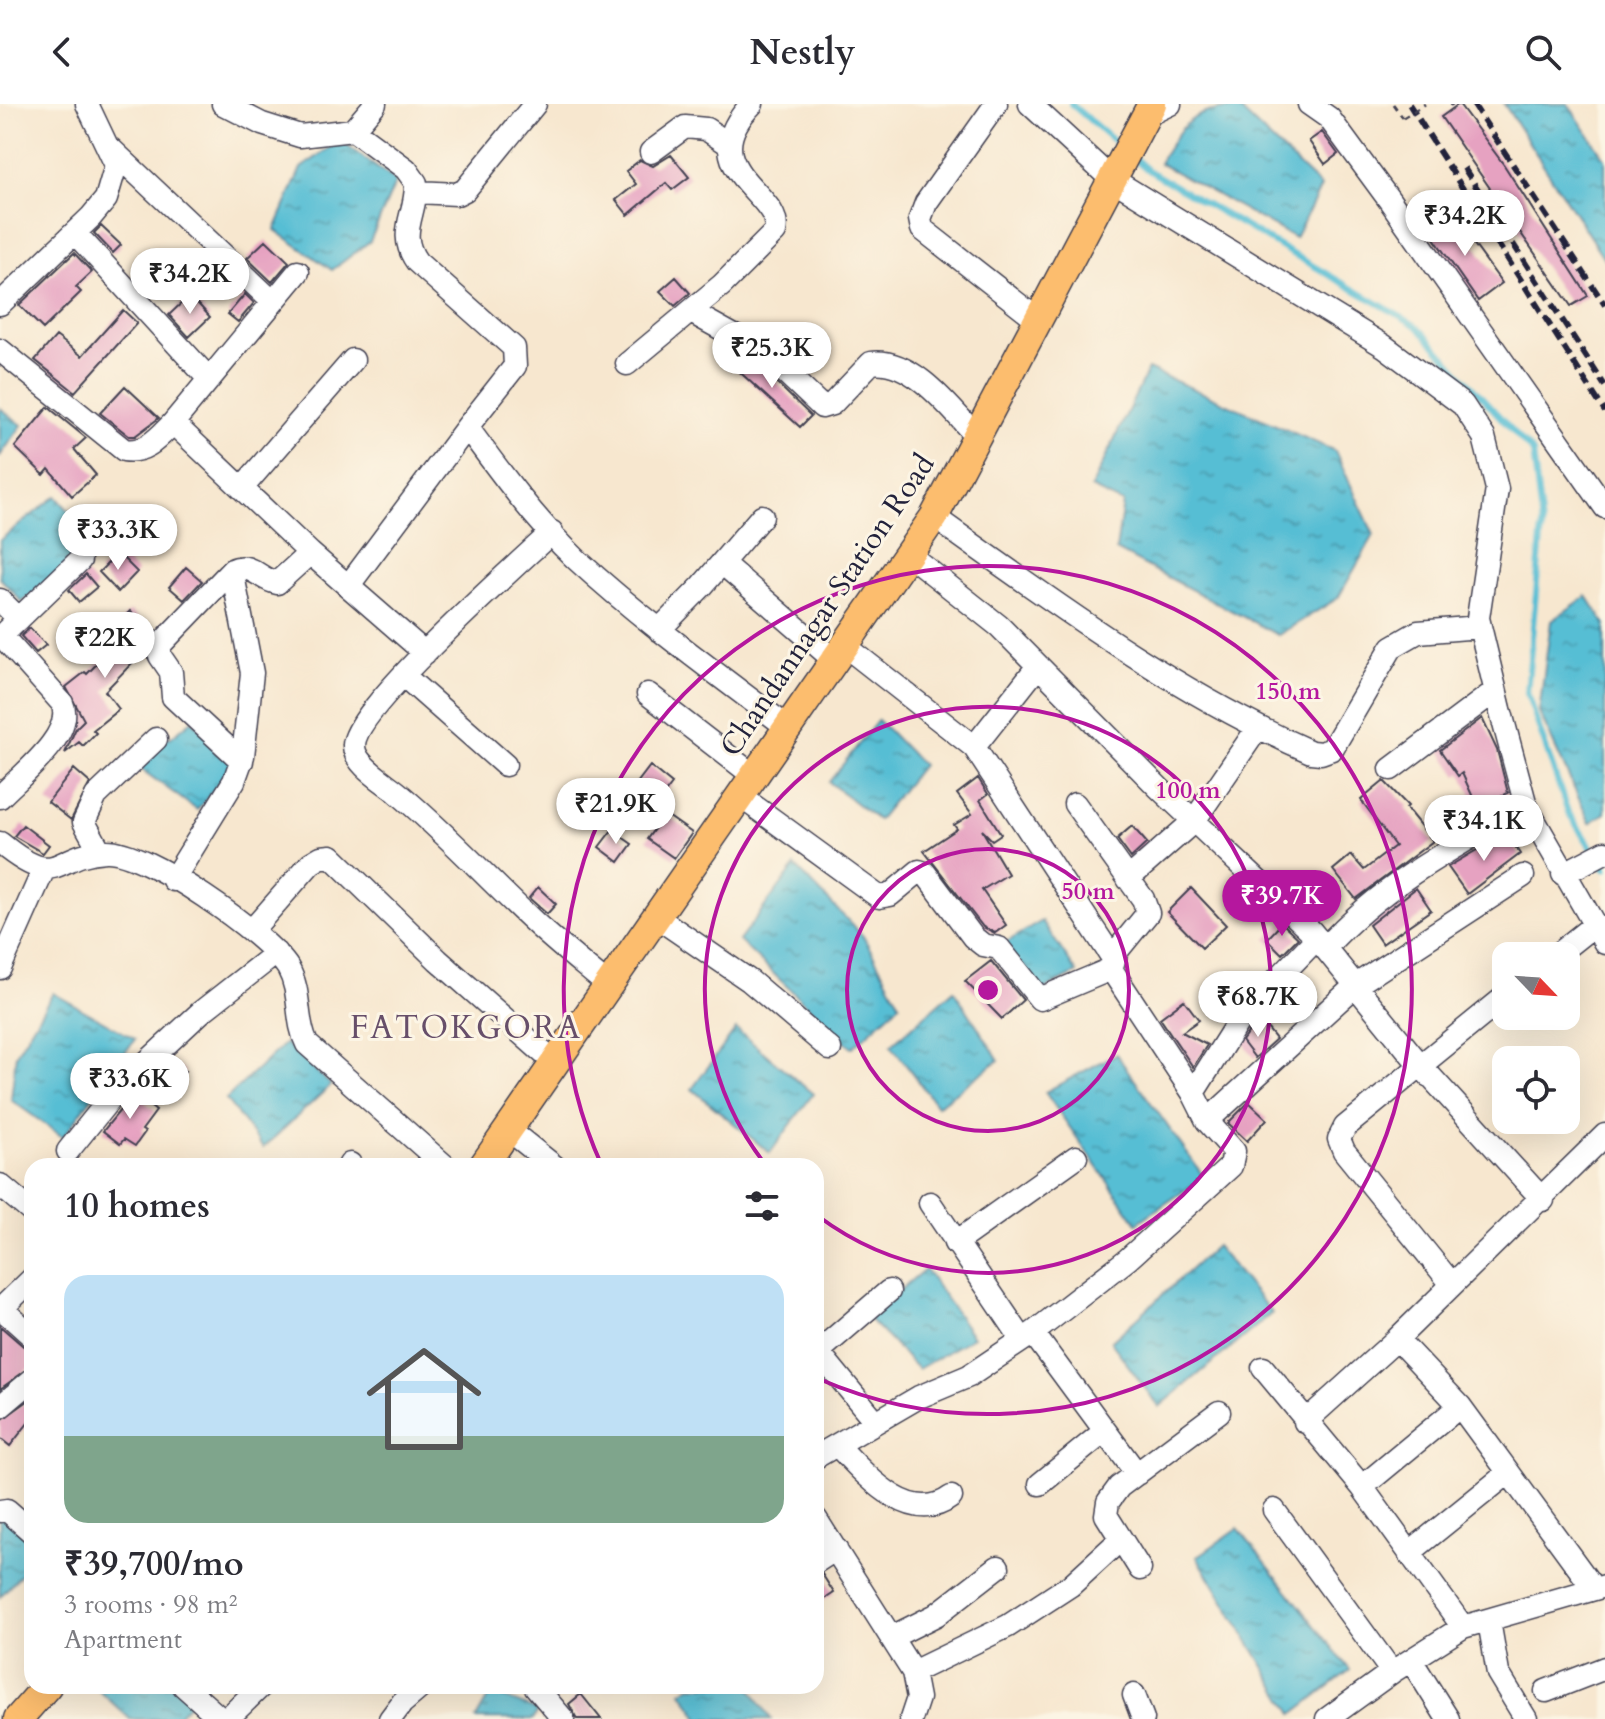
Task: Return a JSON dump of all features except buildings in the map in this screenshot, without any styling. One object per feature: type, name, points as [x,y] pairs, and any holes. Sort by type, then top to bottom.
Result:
[{"type":"main road","name":"Chandannagar Station Road","points":[[492,1158],[934,517],[1148,110]]},
{"type":"main road","points":[[18,1719],[40,1694]]},
{"type":"street","points":[[0,304],[106,199],[116,165],[87,104]]},
{"type":"street","points":[[223,104],[262,124],[300,136],[353,130],[406,169],[416,183],[417,192],[405,233],[408,249],[417,262],[514,348],[515,366],[349,585]]},
{"type":"street","points":[[353,130],[375,104]]},
{"type":"street","points":[[417,192],[457,194],[465,190],[535,104]]},
{"type":"street","points":[[627,364],[691,312],[770,239],[777,224],[732,161],[730,145],[734,129],[752,104]]},
{"type":"street","points":[[996,104],[926,203],[920,219],[922,229],[1037,319]]},
{"type":"street","points":[[1030,104],[1384,346],[1463,405],[1484,437],[1493,463],[1497,489],[1478,618],[1526,806],[1599,934],[1580,944]]},
{"type":"street","points":[[1148,110],[1170,104]]},
{"type":"street","points":[[1309,104],[1329,118],[1382,189],[1605,507]]},
{"type":"street","points":[[651,152],[685,127],[706,129],[730,145]]},
{"type":"street","points":[[109,147],[273,302]]},
{"type":"street","points":[[75,233],[209,379]]},
{"type":"street","points":[[0,350],[124,450],[137,452],[152,444],[173,423],[298,272]]},
{"type":"street","points":[[691,312],[765,353],[822,407],[832,404],[871,363],[880,361],[924,385],[976,436]]},
{"type":"street","points":[[242,488],[353,360]]},
{"type":"street","points":[[173,423],[310,553],[425,653]]},
{"type":"street","points":[[467,427],[505,478],[574,557],[659,630],[787,727]]},
{"type":"street","points":[[659,630],[762,516]]},
{"type":"street","points":[[934,517],[1121,649],[1257,729],[1311,752],[1332,749],[1392,647],[1418,632],[1480,627]]},
{"type":"street","points":[[552,532],[404,676],[357,731],[356,755],[428,818],[533,921],[610,987]]},
{"type":"street","points":[[242,761],[173,697],[171,672],[159,650],[167,636],[232,570],[240,566],[249,568],[277,583],[310,553]]},
{"type":"street","points":[[908,554],[999,626],[1321,943],[1420,1065],[1543,1200]]},
{"type":"street","points":[[0,797],[62,731],[67,713],[62,703],[1,636],[80,560]]},
{"type":"street","points":[[722,563],[839,653],[974,747],[1113,964],[1207,1121],[1234,1151],[1231,1166],[1128,1259],[1028,1336],[969,1376],[919,1397],[824,1452]]},
{"type":"street","points":[[173,880],[234,781],[242,761],[252,673],[232,570]]},
{"type":"street","points":[[0,600],[19,619]]},
{"type":"street","points":[[974,747],[1038,666]]},
{"type":"street","points":[[404,676],[505,765]]},
{"type":"street","points":[[1391,769],[1495,691]]},
{"type":"street","points":[[648,694],[747,786],[879,897],[890,895],[919,871],[925,873],[973,937],[983,945],[999,948],[1040,999],[1113,964],[1148,913],[1075,804]]},
{"type":"street","points":[[1128,879],[1194,821],[1257,729]]},
{"type":"street","points":[[100,851],[84,822],[89,805],[156,739]]},
{"type":"street","points":[[1193,1093],[1241,1017],[1321,943],[1426,863],[1526,806]]},
{"type":"street","points":[[0,843],[24,863],[44,869],[100,851],[130,856],[253,929],[276,953],[295,983],[301,1032],[307,1044],[436,1158]]},
{"type":"street","points":[[253,929],[311,863],[331,856],[438,960],[556,1064]]},
{"type":"street","points":[[1563,874],[1595,857]]},
{"type":"street","points":[[0,968],[44,869]]},
{"type":"street","points":[[1207,1121],[1356,985],[1523,876]]},
{"type":"street","points":[[658,918],[750,981],[830,1049]]},
{"type":"street","points":[[68,1151],[118,1089],[209,1005],[276,953]]},
{"type":"street","points":[[1451,1283],[1344,1151],[1339,1139],[1345,1127],[1492,1007]]},
{"type":"street","points":[[509,1130],[544,1158]]},
{"type":"street","points":[[1305,1422],[1543,1200],[1605,1135]]},
{"type":"street","points":[[955,1243],[1076,1157]]},
{"type":"street","points":[[0,1185],[24,1205]]},
{"type":"street","points":[[930,1203],[955,1243],[1137,1474]]},
{"type":"street","points":[[24,1287],[1,1310],[24,1329]]},
{"type":"street","points":[[824,1344],[889,1291]]},
{"type":"street","points":[[1327,1719],[1463,1627],[1600,1588],[1508,1473],[1460,1406],[1397,1339]]},
{"type":"street","points":[[824,1359],[876,1422]]},
{"type":"street","points":[[1263,1368],[1362,1487],[1463,1627]]},
{"type":"street","points":[[0,1407],[24,1387]]},
{"type":"street","points":[[1362,1487],[1460,1406]]},
{"type":"street","points":[[1140,1569],[1106,1515],[1108,1502],[1137,1474],[1219,1412]]},
{"type":"street","points":[[1040,1484],[1105,1431]]},
{"type":"street","points":[[837,1445],[894,1497],[928,1508],[940,1506],[951,1497]]},
{"type":"street","points":[[1409,1553],[1508,1473]]},
{"type":"street","points":[[0,1511],[7,1510],[24,1525]]},
{"type":"street","points":[[1274,1510],[1448,1719]]},
{"type":"street","points":[[824,1531],[913,1672],[917,1682],[917,1714]]},
{"type":"street","points":[[913,1672],[1008,1626],[1071,1585],[1120,1540]]},
{"type":"street","points":[[824,1557],[836,1549]]},
{"type":"street","points":[[892,1637],[936,1615],[998,1567]]},
{"type":"street","points":[[1489,1621],[1498,1673],[1526,1719]]},
{"type":"street","points":[[1546,1691],[1605,1668]]},
{"type":"street","points":[[194,1694],[224,1719],[252,1694]]},
{"type":"street","points":[[390,1719],[413,1694]]},
{"type":"street","points":[[542,1694],[563,1719]]},
{"type":"street","points":[[1134,1695],[1143,1719]]},
{"type":"path","points":[[1393,104],[1403,118],[1425,104]]},
{"type":"water","points":[[1504,104],[1568,104],[1605,159],[1605,260]]},
{"type":"water","points":[[1238,108],[1321,187],[1295,238],[1159,163],[1189,122],[1209,112]]},
{"type":"water","points":[[340,141],[396,181],[370,241],[332,270],[275,230],[301,168]]},
{"type":"water","points":[[1148,369],[1335,451],[1374,535],[1338,598],[1278,635],[1116,550],[1123,503],[1091,488]]},
{"type":"water","points":[[0,408],[22,425],[0,456]]},
{"type":"water","points":[[56,496],[97,543],[22,602],[0,578],[0,540]]},
{"type":"water","points":[[1587,596],[1605,624],[1605,813],[1590,823],[1539,712],[1551,621]]},
{"type":"water","points":[[192,720],[236,762],[197,810],[130,761],[156,732],[170,738]]},
{"type":"water","points":[[878,720],[922,765],[878,820],[829,782]]},
{"type":"water","points":[[795,866],[863,936],[900,1004],[852,1048],[739,941]]},
{"type":"water","points":[[1042,921],[1077,973],[1037,993],[1005,943]]},
{"type":"water","points":[[954,990],[999,1060],[937,1106],[891,1045]]},
{"type":"water","points":[[53,993],[135,1039],[63,1137],[11,1100],[16,1054]]},
{"type":"water","points":[[736,1029],[813,1094],[770,1153],[692,1089]]},
{"type":"water","points":[[285,1043],[331,1085],[263,1148],[226,1099]]},
{"type":"water","points":[[1116,1054],[1204,1177],[1137,1223],[1045,1092]]},
{"type":"water","points":[[1216,1246],[1272,1313],[1159,1407],[1111,1342]]},
{"type":"water","points":[[925,1269],[973,1337],[918,1369],[867,1317]]},
{"type":"water","points":[[0,1508],[24,1530],[24,1571],[0,1597]]},
{"type":"water","points":[[1238,1528],[1350,1670],[1293,1714],[1197,1557]]},
{"type":"water","points":[[103,1694],[183,1694],[191,1701],[175,1719],[130,1719]]},
{"type":"water","points":[[490,1694],[538,1711],[533,1719],[476,1719]]},
{"type":"water","points":[[683,1694],[754,1694],[771,1719],[700,1719]]},
{"type":"waterway","points":[[1071,104],[1120,146]]},
{"type":"waterway","points":[[1132,156],[1148,170],[1417,326],[1533,453],[1542,526],[1527,693],[1568,812],[1605,869]]},
{"type":"railway","points":[[1409,104],[1605,412]]},
{"type":"railway","points":[[1473,104],[1605,305]]},
{"type":"railway","points":[[1464,168],[1605,386]]},
{"type":"district","name":"FATOKGORA","points":[[466,1027]]}]
